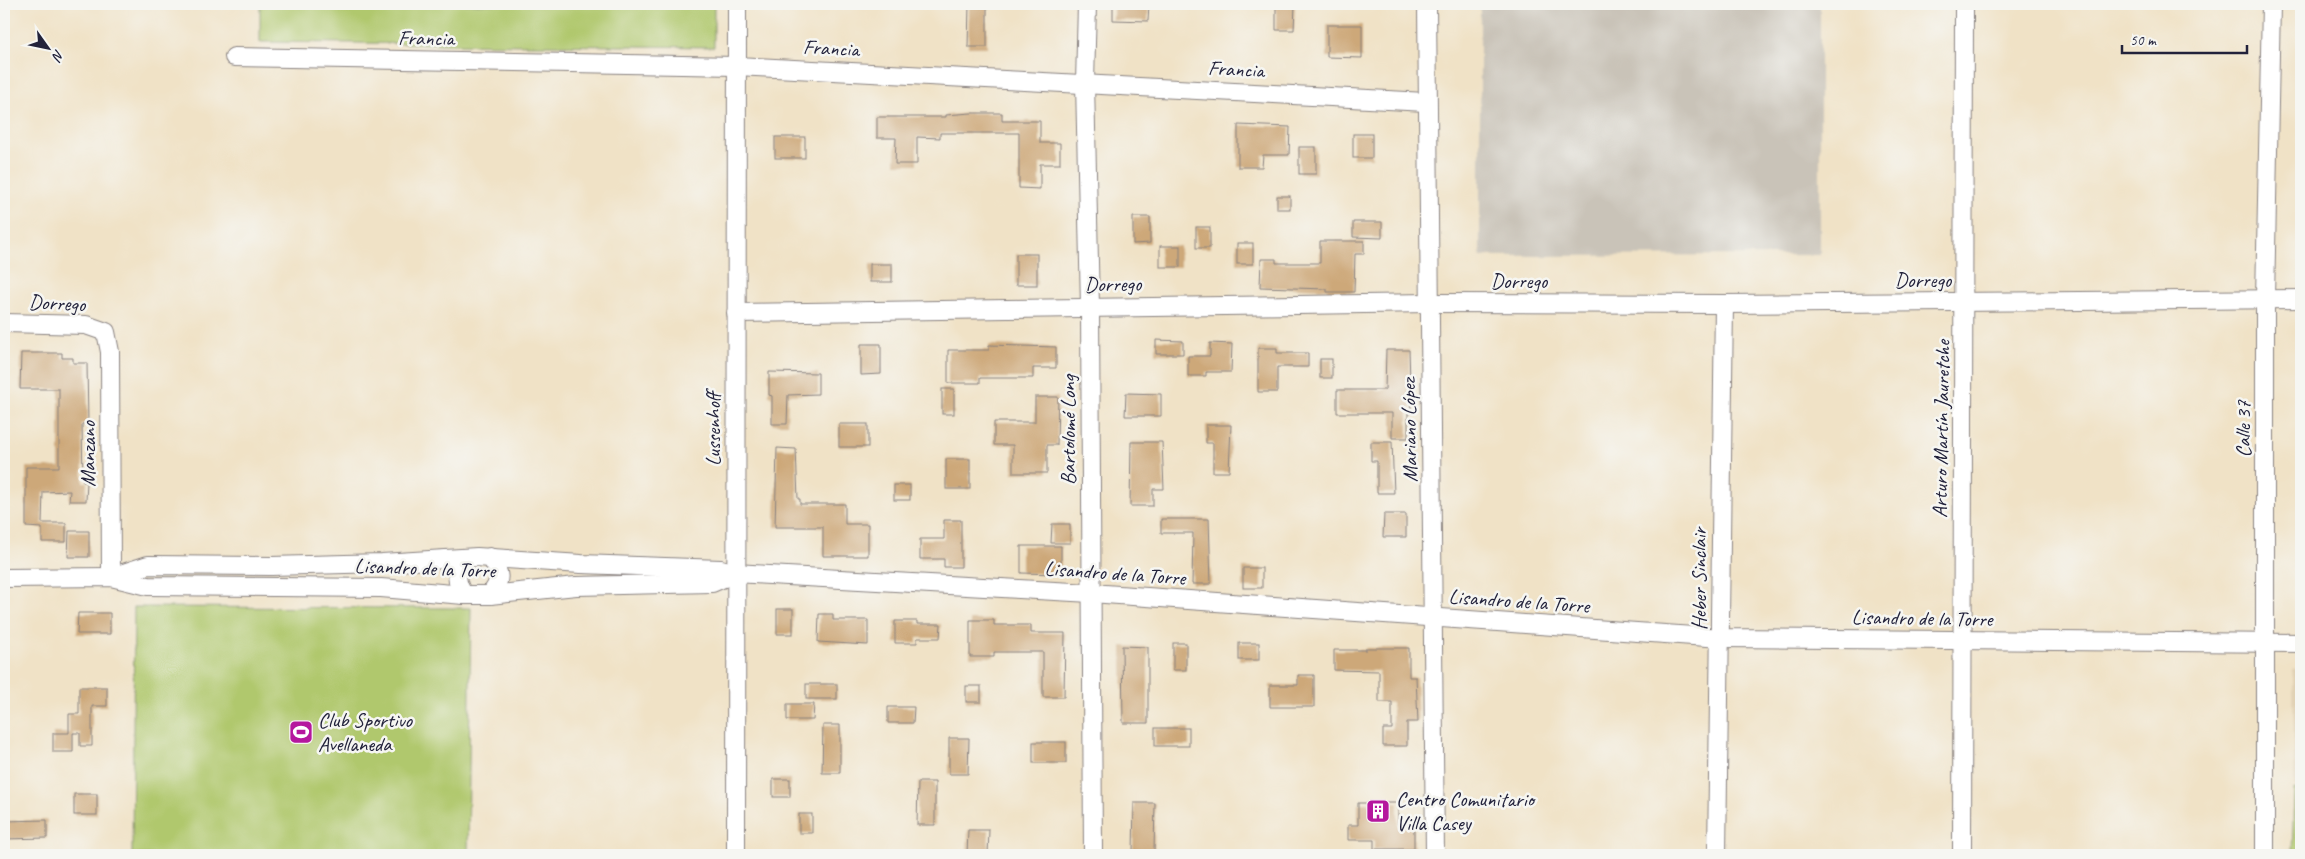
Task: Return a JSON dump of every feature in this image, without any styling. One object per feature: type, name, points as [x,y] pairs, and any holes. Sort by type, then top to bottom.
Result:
[{"type":"street","name":"Lussenhoff","points":[[736,855],[737,4]]},
{"type":"street","name":"Bartolomé Long","points":[[1087,4],[1085,83],[1090,307],[1094,855]]},
{"type":"street","name":"Mariano López","points":[[1426,4],[1435,855]]},
{"type":"street","name":"Arturo Martín Jauretche","points":[[1962,855],[1961,641],[1965,302],[1964,4]]},
{"type":"street","name":"Calle 37","points":[[2265,855],[2265,299],[2271,4]]},
{"type":"street","name":"Francia","points":[[234,57],[737,66],[1426,102]]},
{"type":"street","name":"Dorrego","points":[[736,313],[1430,303],[1724,304],[2301,299]]},
{"type":"street","name":"Heber Sinclair","points":[[1717,855],[1724,304]]},
{"type":"street","name":"Dorrego","points":[[4,323],[86,325],[106,332]]},
{"type":"street","name":"Manzano","points":[[106,332],[110,352],[112,577]]},
{"type":"street","name":"Lisandro de la Torre","points":[[112,577],[148,566],[271,566],[382,563],[490,557],[581,564],[721,569],[735,573],[1091,593],[1721,638],[2301,643]]},
{"type":"street","points":[[490,557],[500,573],[500,580],[490,595]]},
{"type":"street","points":[[464,558],[458,566],[456,575],[464,595]]},
{"type":"street","points":[[381,588],[382,563]]},
{"type":"street","points":[[270,588],[271,566]]},
{"type":"street","name":"Lisandro de la Torre","points":[[4,578],[112,577],[148,586],[381,588],[464,595],[490,595],[576,586],[712,583],[735,573]]},
{"type":"shaded area","points":[[1480,4],[1820,4],[1820,255],[1480,256]]},
{"type":"shaded area","points":[[2293,669],[2301,669],[2301,786],[2294,786]]},
{"type":"green space","points":[[260,4],[714,4],[714,47],[260,42]]},
{"type":"green space","name":"Club Sportivo Avellaneda","points":[[134,607],[471,608],[468,855],[132,855]]},
{"type":"green space","points":[[2294,789],[2301,790],[2301,855],[2292,855]]},
{"type":"building","points":[[969,4],[987,4],[987,47],[968,47]]},
{"type":"building","points":[[1113,4],[1149,4],[1148,21],[1113,20]]},
{"type":"building","points":[[1276,4],[1295,4],[1294,30],[1276,30]]},
{"type":"building","points":[[1327,25],[1362,25],[1362,58],[1327,57]]},
{"type":"building","points":[[1002,113],[1002,121],[1040,121],[1040,143],[1060,143],[1060,164],[1040,164],[1040,189],[1019,188],[1019,133],[940,133],[940,138],[917,137],[917,164],[895,164],[896,138],[877,138],[877,117],[946,117],[946,115]]},
{"type":"building","points":[[1238,125],[1290,127],[1289,155],[1263,155],[1262,167],[1238,167]]},
{"type":"building","points":[[1353,134],[1372,134],[1372,158],[1353,158]]},
{"type":"building","points":[[775,137],[805,137],[805,158],[775,158]]},
{"type":"building","points":[[1299,147],[1316,147],[1316,174],[1299,174]]},
{"type":"building","points":[[1277,196],[1290,196],[1290,209],[1277,209]]},
{"type":"building","points":[[1133,217],[1150,217],[1150,243],[1133,244]]},
{"type":"building","points":[[1353,222],[1382,222],[1382,238],[1353,237]]},
{"type":"building","points":[[1196,227],[1210,227],[1210,248],[1196,248]]},
{"type":"building","points":[[1320,241],[1364,241],[1364,254],[1355,254],[1354,292],[1327,292],[1327,289],[1260,287],[1261,259],[1276,259],[1276,263],[1320,263]]},
{"type":"building","points":[[1237,243],[1253,243],[1253,264],[1237,264]]},
{"type":"building","points":[[1160,246],[1180,246],[1180,267],[1160,267]]},
{"type":"building","points":[[1016,254],[1037,254],[1037,285],[1016,285]]},
{"type":"building","points":[[870,264],[892,264],[892,282],[870,282]]},
{"type":"building","points":[[1156,340],[1183,341],[1183,354],[1156,354]]},
{"type":"building","points":[[1210,343],[1232,344],[1231,372],[1206,372],[1206,376],[1188,376],[1188,356],[1210,356]]},
{"type":"building","points":[[861,344],[881,344],[881,374],[861,375]]},
{"type":"building","points":[[989,345],[1056,347],[1056,368],[1033,368],[1033,378],[980,378],[980,383],[948,383],[948,350],[989,350]]},
{"type":"building","points":[[1258,348],[1277,348],[1277,353],[1308,353],[1308,367],[1277,367],[1277,392],[1258,392]]},
{"type":"building","points":[[1386,350],[1409,350],[1411,413],[1408,413],[1408,438],[1392,438],[1392,413],[1337,413],[1337,390],[1385,390]]},
{"type":"building","points":[[21,353],[62,353],[62,358],[73,358],[73,363],[87,363],[88,423],[82,424],[83,482],[87,482],[86,501],[69,501],[70,491],[43,492],[42,523],[66,523],[66,542],[42,542],[42,528],[26,527],[26,467],[59,467],[59,389],[20,389]]},
{"type":"building","points":[[1320,359],[1332,359],[1332,378],[1320,378]]},
{"type":"building","points":[[769,372],[818,373],[818,394],[788,395],[787,424],[772,424],[772,396],[769,395]]},
{"type":"building","points":[[942,389],[954,389],[954,414],[942,414]]},
{"type":"building","points":[[1126,393],[1161,394],[1161,416],[1125,416]]},
{"type":"building","points":[[1035,397],[1058,397],[1057,445],[1047,445],[1047,473],[1013,473],[1013,445],[994,445],[994,422],[1035,422]]},
{"type":"building","points":[[839,424],[868,424],[868,447],[839,447]]},
{"type":"building","points":[[1206,425],[1231,425],[1229,472],[1213,472],[1213,443],[1206,443]]},
{"type":"building","points":[[1131,442],[1162,442],[1164,489],[1153,489],[1153,506],[1130,506]]},
{"type":"building","points":[[1371,442],[1392,442],[1394,493],[1377,493],[1377,461],[1371,461]]},
{"type":"building","points":[[777,448],[796,449],[798,499],[800,499],[800,504],[845,504],[845,524],[868,524],[868,556],[823,556],[823,527],[775,527]]},
{"type":"building","points":[[946,459],[970,459],[970,489],[946,489]]},
{"type":"building","points":[[894,485],[910,485],[910,500],[894,500]]},
{"type":"building","points":[[1384,514],[1406,514],[1406,537],[1383,537]]},
{"type":"building","points":[[1161,519],[1209,519],[1211,584],[1192,584],[1193,533],[1161,533]]},
{"type":"building","points":[[944,520],[961,520],[961,567],[944,567],[944,559],[920,559],[920,539],[944,539]]},
{"type":"building","points":[[1052,524],[1070,524],[1070,543],[1051,543]]},
{"type":"building","points":[[69,531],[89,531],[89,557],[68,557]]},
{"type":"building","points":[[1021,546],[1061,546],[1061,574],[1021,573]]},
{"type":"building","points":[[1243,568],[1262,568],[1262,588],[1243,588]]},
{"type":"building","points":[[777,609],[793,609],[793,634],[777,634]]},
{"type":"building","points":[[78,613],[110,613],[110,634],[77,634]]},
{"type":"building","points":[[819,614],[833,614],[833,620],[868,620],[868,645],[818,642]]},
{"type":"building","points":[[970,620],[994,620],[994,625],[1031,625],[1031,633],[1065,633],[1064,697],[1043,697],[1043,652],[994,652],[994,657],[970,657]]},
{"type":"building","points":[[895,621],[917,621],[917,624],[941,624],[940,638],[917,638],[917,643],[895,643]]},
{"type":"building","points":[[1173,643],[1186,643],[1186,670],[1173,670]]},
{"type":"building","points":[[1239,643],[1259,643],[1259,660],[1239,660]]},
{"type":"building","points":[[1122,646],[1148,647],[1148,723],[1123,723]]},
{"type":"building","points":[[1366,648],[1409,648],[1409,677],[1416,677],[1418,722],[1407,722],[1407,746],[1383,746],[1383,729],[1392,729],[1392,702],[1379,702],[1379,671],[1334,670],[1334,650],[1366,650]]},
{"type":"building","points":[[1298,675],[1314,675],[1314,707],[1270,707],[1270,685],[1298,685]]},
{"type":"building","points":[[806,684],[837,684],[837,699],[806,699]]},
{"type":"building","points":[[966,686],[981,686],[981,702],[966,702]]},
{"type":"building","points":[[79,687],[107,687],[107,706],[92,706],[92,746],[80,746],[80,733],[73,733],[73,752],[53,752],[53,733],[69,733],[69,714],[79,714]]},
{"type":"building","points":[[787,704],[814,704],[813,720],[787,720]]},
{"type":"building","points":[[888,707],[914,707],[913,723],[888,723]]},
{"type":"building","points":[[823,725],[840,725],[840,773],[822,773]]},
{"type":"building","points":[[1155,728],[1189,728],[1189,746],[1155,746]]},
{"type":"building","points":[[949,738],[969,738],[968,774],[949,774]]},
{"type":"building","points":[[1033,742],[1066,742],[1066,763],[1033,763]]},
{"type":"building","points":[[773,779],[790,779],[790,797],[773,797]]},
{"type":"building","points":[[918,782],[935,782],[935,825],[917,825]]},
{"type":"building","points":[[74,794],[97,794],[97,815],[74,815]]},
{"type":"building","points":[[1134,803],[1155,803],[1154,851],[1133,851]]},
{"type":"building","points":[[1358,803],[1398,803],[1398,825],[1414,825],[1414,849],[1374,849],[1374,840],[1348,840],[1348,825],[1358,825]]},
{"type":"building","points":[[799,814],[812,814],[812,833],[799,833]]},
{"type":"building","points":[[47,820],[47,838],[4,839],[4,821]]},
{"type":"building","points":[[968,830],[989,830],[988,855],[967,855]]},
{"type":"place","name":"Club Sportivo Avellaneda","points":[[301,732]]},
{"type":"place","name":"Centro Comunitario Villa Casey","points":[[1378,811]]}]
